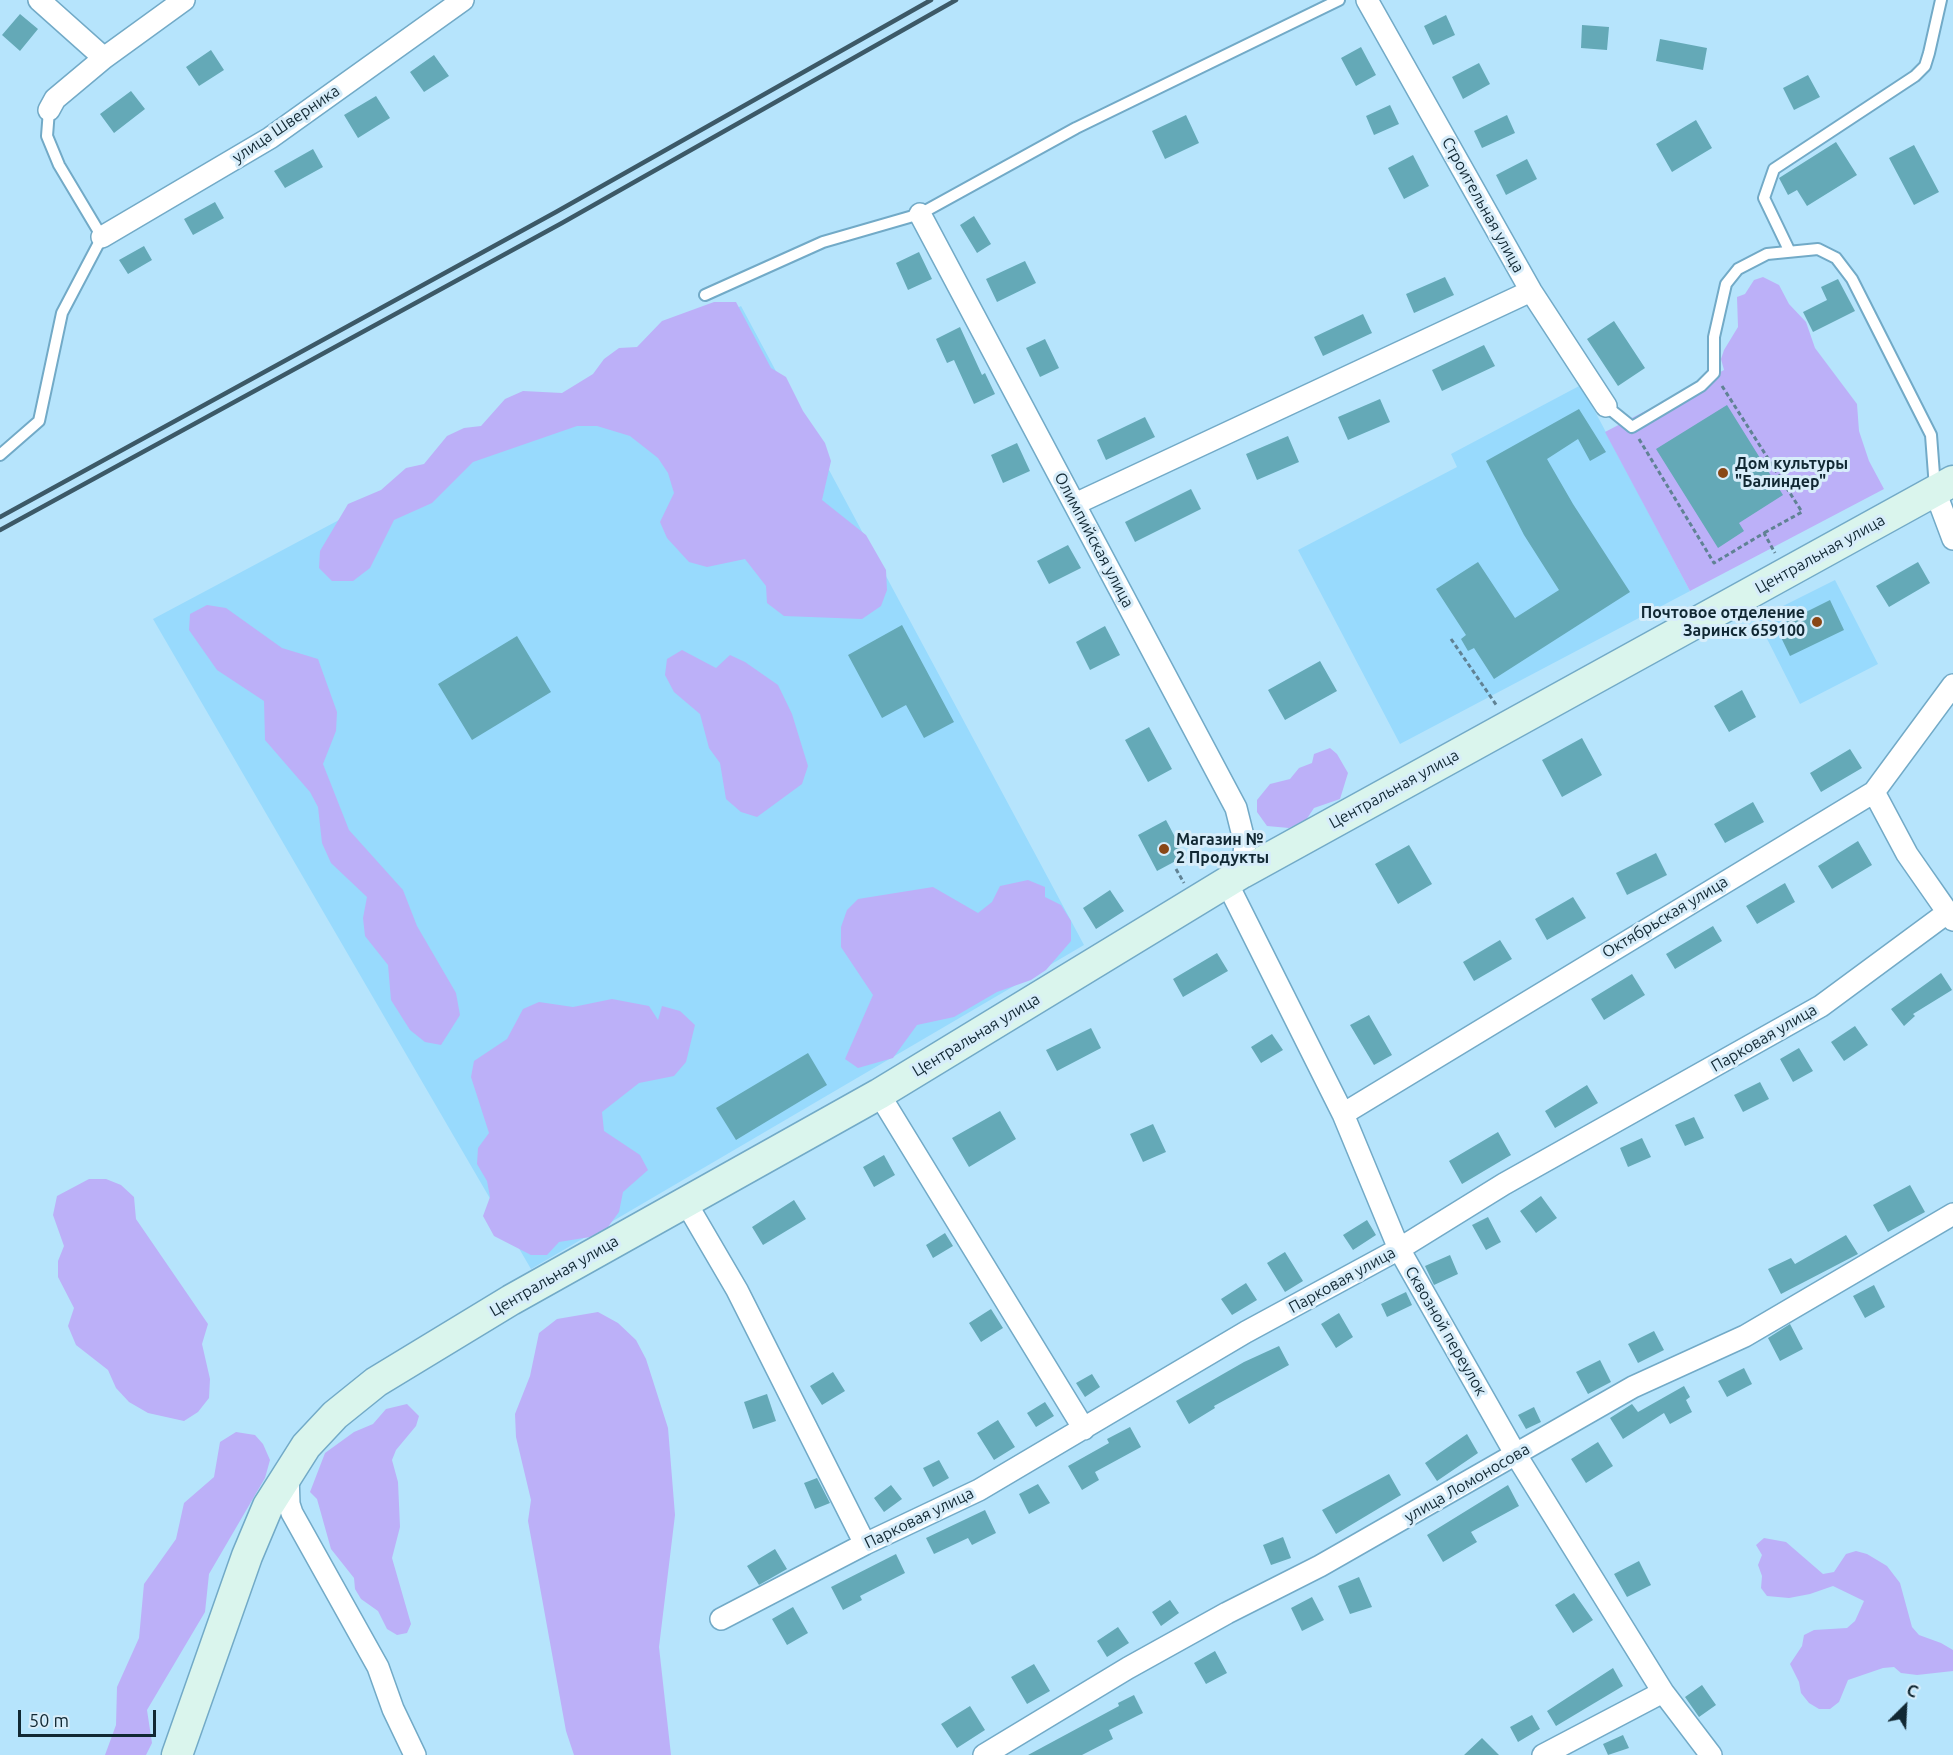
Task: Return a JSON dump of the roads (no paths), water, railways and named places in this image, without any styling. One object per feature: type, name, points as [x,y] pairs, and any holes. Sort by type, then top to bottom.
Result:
[{"type":"street","points":[[39,0],[104,58]]},
{"type":"street","points":[[49,110],[55,99],[104,58],[184,0]]},
{"type":"street","name":"улица Шверника","points":[[102,237],[270,138],[436,7],[463,0]]},
{"type":"street","name":"Строительная улица","points":[[1367,0],[1531,291],[1606,405]]},
{"type":"street","name":"Олимпийская улица","points":[[920,214],[1236,808],[1245,844],[1234,878]]},
{"type":"street","points":[[1075,504],[1531,291]]},
{"type":"street","points":[[1944,486],[1953,539]]},
{"type":"street","name":"Центральная улица","points":[[177,1755],[247,1556],[268,1506],[306,1446],[335,1415],[376,1382],[511,1300],[879,1094],[1234,878],[1944,486]]},
{"type":"street","name":"Октябрьская улица","points":[[1343,1114],[1874,792],[1953,685]]},
{"type":"street","points":[[1874,792],[1907,854],[1950,917]]},
{"type":"street","name":"Сквозной переулок","points":[[1234,878],[1343,1114],[1399,1249],[1516,1455],[1663,1692],[1711,1755]]},
{"type":"street","name":"Парковая улица","points":[[721,1619],[865,1544],[979,1490],[1246,1332],[1399,1249],[1503,1184],[1821,1006],[1950,917]]},
{"type":"street","points":[[879,1094],[1084,1429]]},
{"type":"street","points":[[685,1201],[737,1290],[865,1544]]},
{"type":"street","name":"улица Ломоносова","points":[[984,1755],[1128,1668],[1227,1613],[1320,1566],[1633,1387],[1745,1336],[1953,1214]]},
{"type":"street","points":[[288,1474],[289,1504],[292,1513],[378,1667],[393,1709],[415,1755]]},
{"type":"street","points":[[1543,1755],[1663,1692]]},
{"type":"lane","points":[[705,295],[823,242],[920,214],[1076,128],[1339,0]]},
{"type":"lane","points":[[1789,250],[1764,198],[1774,169],[1916,76],[1924,66],[1929,53],[1941,0]]},
{"type":"lane","points":[[0,455],[39,421],[62,313],[102,237],[59,165],[47,136],[49,110]]},
{"type":"lane","points":[[1606,405],[1632,427],[1701,386],[1714,373],[1714,337],[1726,284],[1738,269],[1767,254],[1789,250],[1818,249],[1836,258],[1852,279],[1931,435],[1944,486]]},
{"type":"railway","points":[[0,517],[556,212],[931,0]]},
{"type":"railway","points":[[0,530],[562,223],[956,0]]},
{"type":"place","name":"Дом культуры \"Балиндер\"","points":[[1723,473]]},
{"type":"place","name":"Почтовое отделение Заринск 659100","points":[[1817,622]]},
{"type":"place","name":"Магазин № 2 Продукты","points":[[1164,849]]}]
